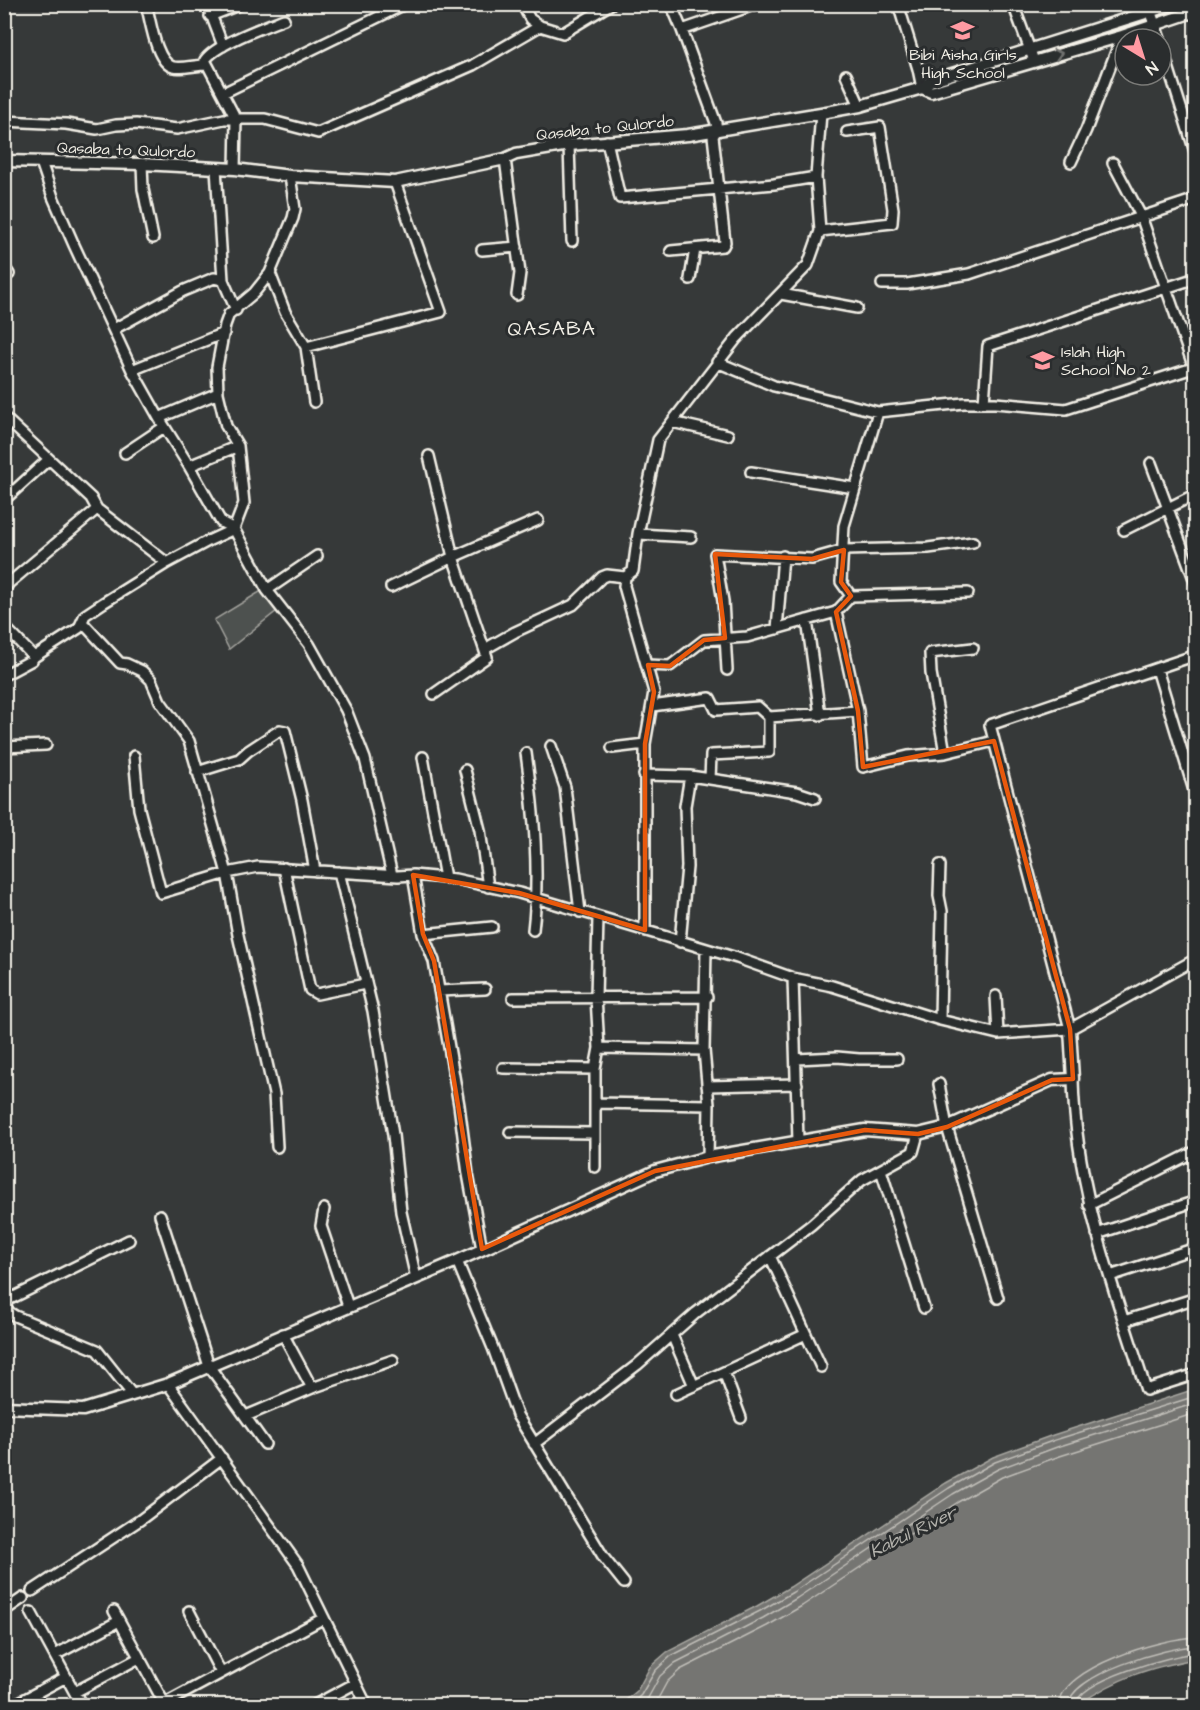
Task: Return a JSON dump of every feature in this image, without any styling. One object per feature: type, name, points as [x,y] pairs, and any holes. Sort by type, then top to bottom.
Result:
[{"type":"street","points":[[207,4],[223,46]]},
{"type":"street","points":[[210,16],[241,4]]},
{"type":"street","points":[[224,93],[405,4]]},
{"type":"street","points":[[522,4],[530,19],[540,26],[563,33],[611,4]]},
{"type":"street","points":[[671,4],[717,130],[713,136],[725,244],[671,251]]},
{"type":"street","points":[[682,30],[757,4]]},
{"type":"street","points":[[898,4],[922,88],[930,81],[1030,50],[1149,8],[1174,4]]},
{"type":"street","points":[[1013,4],[1034,61]]},
{"type":"street","points":[[147,8],[160,56],[167,64],[174,67],[206,64]]},
{"type":"street","points":[[1149,8],[1156,27]]},
{"type":"street","name":"Qasaba to Qulordo","points":[[1147,27],[1196,11]]},
{"type":"street","points":[[235,169],[237,119],[205,60],[207,56],[223,46],[284,19]]},
{"type":"street","points":[[4,121],[66,124],[97,129],[136,124],[177,129],[224,120],[265,119],[318,133],[473,65],[540,26]]},
{"type":"street","name":"Qasaba to Qulordo","points":[[4,160],[235,169],[290,176],[395,182],[505,159],[516,154],[569,145],[688,135],[860,106],[922,88],[931,92],[1113,39]]},
{"type":"street","points":[[1071,162],[1113,60]]},
{"type":"street","points":[[846,75],[860,106]]},
{"type":"street","points":[[1173,82],[1196,155]]},
{"type":"street","points":[[645,930],[645,744],[654,692],[624,586],[626,577],[633,571],[638,534],[655,464],[658,440],[737,338],[808,265],[820,231],[816,177],[821,113]]},
{"type":"street","points":[[820,231],[892,223],[893,209],[880,127],[847,132]]},
{"type":"street","points":[[607,141],[620,198],[720,190],[816,177]]},
{"type":"street","points":[[569,145],[572,241]]},
{"type":"street","points":[[505,159],[520,273],[517,295]]},
{"type":"street","points":[[41,162],[74,245],[132,370],[161,423],[221,522],[234,529],[267,590],[309,644],[346,710],[365,759],[392,876]]},
{"type":"street","points":[[717,362],[774,386],[878,412],[984,403],[1066,409],[1195,367],[1142,216],[1113,163]]},
{"type":"street","points":[[142,164],[143,189],[153,238]]},
{"type":"street","points":[[216,168],[223,280],[236,310]]},
{"type":"street","points":[[4,675],[32,660],[33,657],[79,628],[85,615],[167,563],[234,529],[244,503],[238,446],[225,426],[218,393],[217,367],[229,314],[254,293],[270,273],[296,209],[290,176]]},
{"type":"street","points":[[306,348],[441,312],[395,182]]},
{"type":"street","points":[[882,284],[908,284],[969,274],[1196,199]]},
{"type":"street","points":[[482,250],[517,247]]},
{"type":"street","points":[[690,279],[695,249]]},
{"type":"street","points":[[4,267],[9,274],[4,278]]},
{"type":"street","points":[[270,273],[285,312],[306,348],[314,402]]},
{"type":"street","points":[[114,329],[183,291],[214,278],[223,280]]},
{"type":"street","points":[[984,403],[988,346],[1196,278]]},
{"type":"street","points":[[781,294],[857,308]]},
{"type":"street","points":[[132,370],[224,333]]},
{"type":"street","points":[[125,453],[161,423],[218,393]]},
{"type":"street","points":[[851,596],[840,582],[844,526],[878,412]]},
{"type":"street","points":[[4,417],[91,498],[97,509],[167,563]]},
{"type":"street","points":[[672,422],[728,435]]},
{"type":"street","points":[[189,466],[238,446]]},
{"type":"street","points":[[429,456],[453,557],[485,649],[486,658],[434,694]]},
{"type":"street","points":[[4,500],[49,459]]},
{"type":"street","points":[[1151,463],[1196,584]]},
{"type":"street","points":[[751,472],[855,489]]},
{"type":"street","points":[[1124,530],[1196,494]]},
{"type":"street","points":[[4,589],[9,582],[97,509]]},
{"type":"street","points":[[391,587],[538,520]]},
{"type":"street","points":[[638,534],[692,537]]},
{"type":"street","points":[[727,670],[723,601],[715,554],[812,559],[844,550],[928,548],[973,542]]},
{"type":"street","points":[[267,590],[317,556]]},
{"type":"street","points":[[777,629],[783,556]]},
{"type":"street","points":[[485,649],[573,605],[602,577],[607,575],[626,577]]},
{"type":"street","points":[[648,665],[670,666],[704,640],[747,637],[836,612],[851,596],[968,593]]},
{"type":"street","points":[[836,612],[858,711],[863,766],[908,756],[945,753],[994,741]]},
{"type":"street","points":[[807,620],[820,715]]},
{"type":"street","points":[[82,622],[120,663],[142,671],[151,680],[160,701],[189,741],[227,873],[238,935],[274,1094],[277,1147]]},
{"type":"street","points":[[4,626],[33,657]]},
{"type":"street","points":[[945,753],[931,673],[930,653],[973,648]]},
{"type":"street","points":[[1196,655],[990,725],[1070,1029],[1074,1099],[1089,1205],[1124,1321],[1146,1390],[1196,1374]]},
{"type":"street","points":[[1157,669],[1196,797]]},
{"type":"street","points":[[652,706],[710,698],[716,710],[758,707],[769,717],[858,711]]},
{"type":"street","points":[[710,779],[711,755],[770,752],[769,717]]},
{"type":"street","points":[[197,772],[239,759],[280,730],[285,731],[302,800],[315,871]]},
{"type":"street","points":[[612,748],[645,744]]},
{"type":"street","points":[[4,747],[46,745]]},
{"type":"street","points":[[551,746],[565,787],[580,912]]},
{"type":"street","points":[[526,753],[533,801],[537,899],[533,930]]},
{"type":"street","points":[[134,756],[139,810],[160,893],[227,873],[258,867],[445,878],[519,892],[793,978],[832,986],[940,1020],[998,1034],[1070,1029],[1196,959]]},
{"type":"street","points":[[423,757],[445,878]]},
{"type":"street","points":[[465,770],[480,830],[488,887]]},
{"type":"street","points":[[644,775],[690,776],[797,792],[815,798]]},
{"type":"street","points":[[680,942],[687,867],[686,806],[690,776]]},
{"type":"street","points":[[940,865],[939,896],[942,911],[940,1020]]},
{"type":"street","points":[[284,868],[310,990],[317,994],[365,984]]},
{"type":"street","points":[[339,872],[373,1011],[392,1124],[401,1212],[416,1278]]},
{"type":"street","points":[[413,875],[423,934],[434,961],[482,1248]]},
{"type":"street","points":[[595,1167],[595,1069],[599,1047],[596,997],[598,918]]},
{"type":"street","points":[[423,934],[492,927]]},
{"type":"street","points":[[706,950],[707,997],[704,1050],[709,1105],[708,1157]]},
{"type":"street","points":[[793,978],[798,1141]]},
{"type":"street","points":[[439,991],[485,989]]},
{"type":"street","points":[[996,996],[998,1034]]},
{"type":"street","points":[[513,998],[707,997]]},
{"type":"street","points":[[599,1047],[704,1050]]},
{"type":"street","points":[[797,1059],[837,1057],[897,1059]]},
{"type":"street","points":[[503,1068],[595,1069]]},
{"type":"street","points":[[4,1407],[83,1410],[168,1384],[457,1261],[655,1172],[708,1157],[865,1130],[918,1134],[947,1127],[1052,1080],[1073,1079]]},
{"type":"street","points":[[707,1086],[797,1084]]},
{"type":"street","points":[[939,1084],[947,1127],[998,1298]]},
{"type":"street","points":[[596,1103],[709,1105]]},
{"type":"street","points":[[510,1132],[594,1133]]},
{"type":"street","points":[[534,1444],[672,1335],[696,1313],[811,1225],[862,1180],[913,1152],[918,1134]]},
{"type":"street","points":[[1089,1205],[1196,1151]]},
{"type":"street","points":[[881,1170],[924,1308]]},
{"type":"street","points":[[1097,1234],[1196,1201]]},
{"type":"street","points":[[324,1209],[321,1226],[348,1306]]},
{"type":"street","points":[[160,1215],[209,1366],[265,1444]]},
{"type":"street","points":[[4,1302],[129,1240]]},
{"type":"street","points":[[1110,1276],[1196,1248]]},
{"type":"street","points":[[770,1256],[820,1367]]},
{"type":"street","points":[[457,1261],[493,1348],[517,1415],[604,1558],[624,1583]]},
{"type":"street","points":[[1124,1321],[1196,1298]]},
{"type":"street","points":[[4,1309],[15,1316],[97,1350],[132,1395]]},
{"type":"street","points":[[283,1334],[312,1388]]},
{"type":"street","points":[[676,1395],[806,1334]]},
{"type":"street","points":[[672,1335],[694,1386]]},
{"type":"street","points":[[246,1416],[312,1388],[393,1360]]},
{"type":"street","points":[[724,1372],[741,1418]]},
{"type":"street","points":[[168,1384],[298,1565],[367,1706]]},
{"type":"street","points":[[32,1591],[140,1520],[222,1458]]},
{"type":"street","points":[[4,1611],[23,1598]]},
{"type":"street","points":[[114,1611],[162,1705],[324,1618]]},
{"type":"street","points":[[189,1611],[221,1673]]},
{"type":"street","points":[[31,1612],[82,1706]]},
{"type":"street","points":[[54,1655],[119,1621]]},
{"type":"street","points":[[75,1692],[139,1658]]},
{"type":"street","points":[[12,1706],[66,1677]]},
{"type":"street","points":[[313,1706],[356,1683]]},
{"type":"highlighted area","points":[[844,550],[841,582],[851,596],[836,612],[858,711],[863,767],[994,741],[1070,1029],[1073,1079],[1052,1080],[947,1127],[918,1134],[865,1130],[655,1171],[482,1249],[434,961],[423,934],[413,875],[519,893],[645,930],[645,744],[654,692],[648,665],[670,666],[704,640],[725,638],[715,554],[812,559]]},
{"type":"shaded area","points":[[263,590],[278,610],[229,649],[214,620]]},
{"type":"water","name":"Kabul River","points":[[1195,1389],[1195,1659],[1134,1675],[1107,1687],[1078,1705],[620,1705],[637,1691],[650,1667],[667,1652],[790,1587],[946,1483],[993,1457]]},
{"type":"place","name":"Bibi Aisha Girls High School","points":[[963,30]]},
{"type":"place","name":"Islah High School No 2","points":[[1043,361]]},
{"type":"district","name":"QASABA","points":[[552,329]]}]
